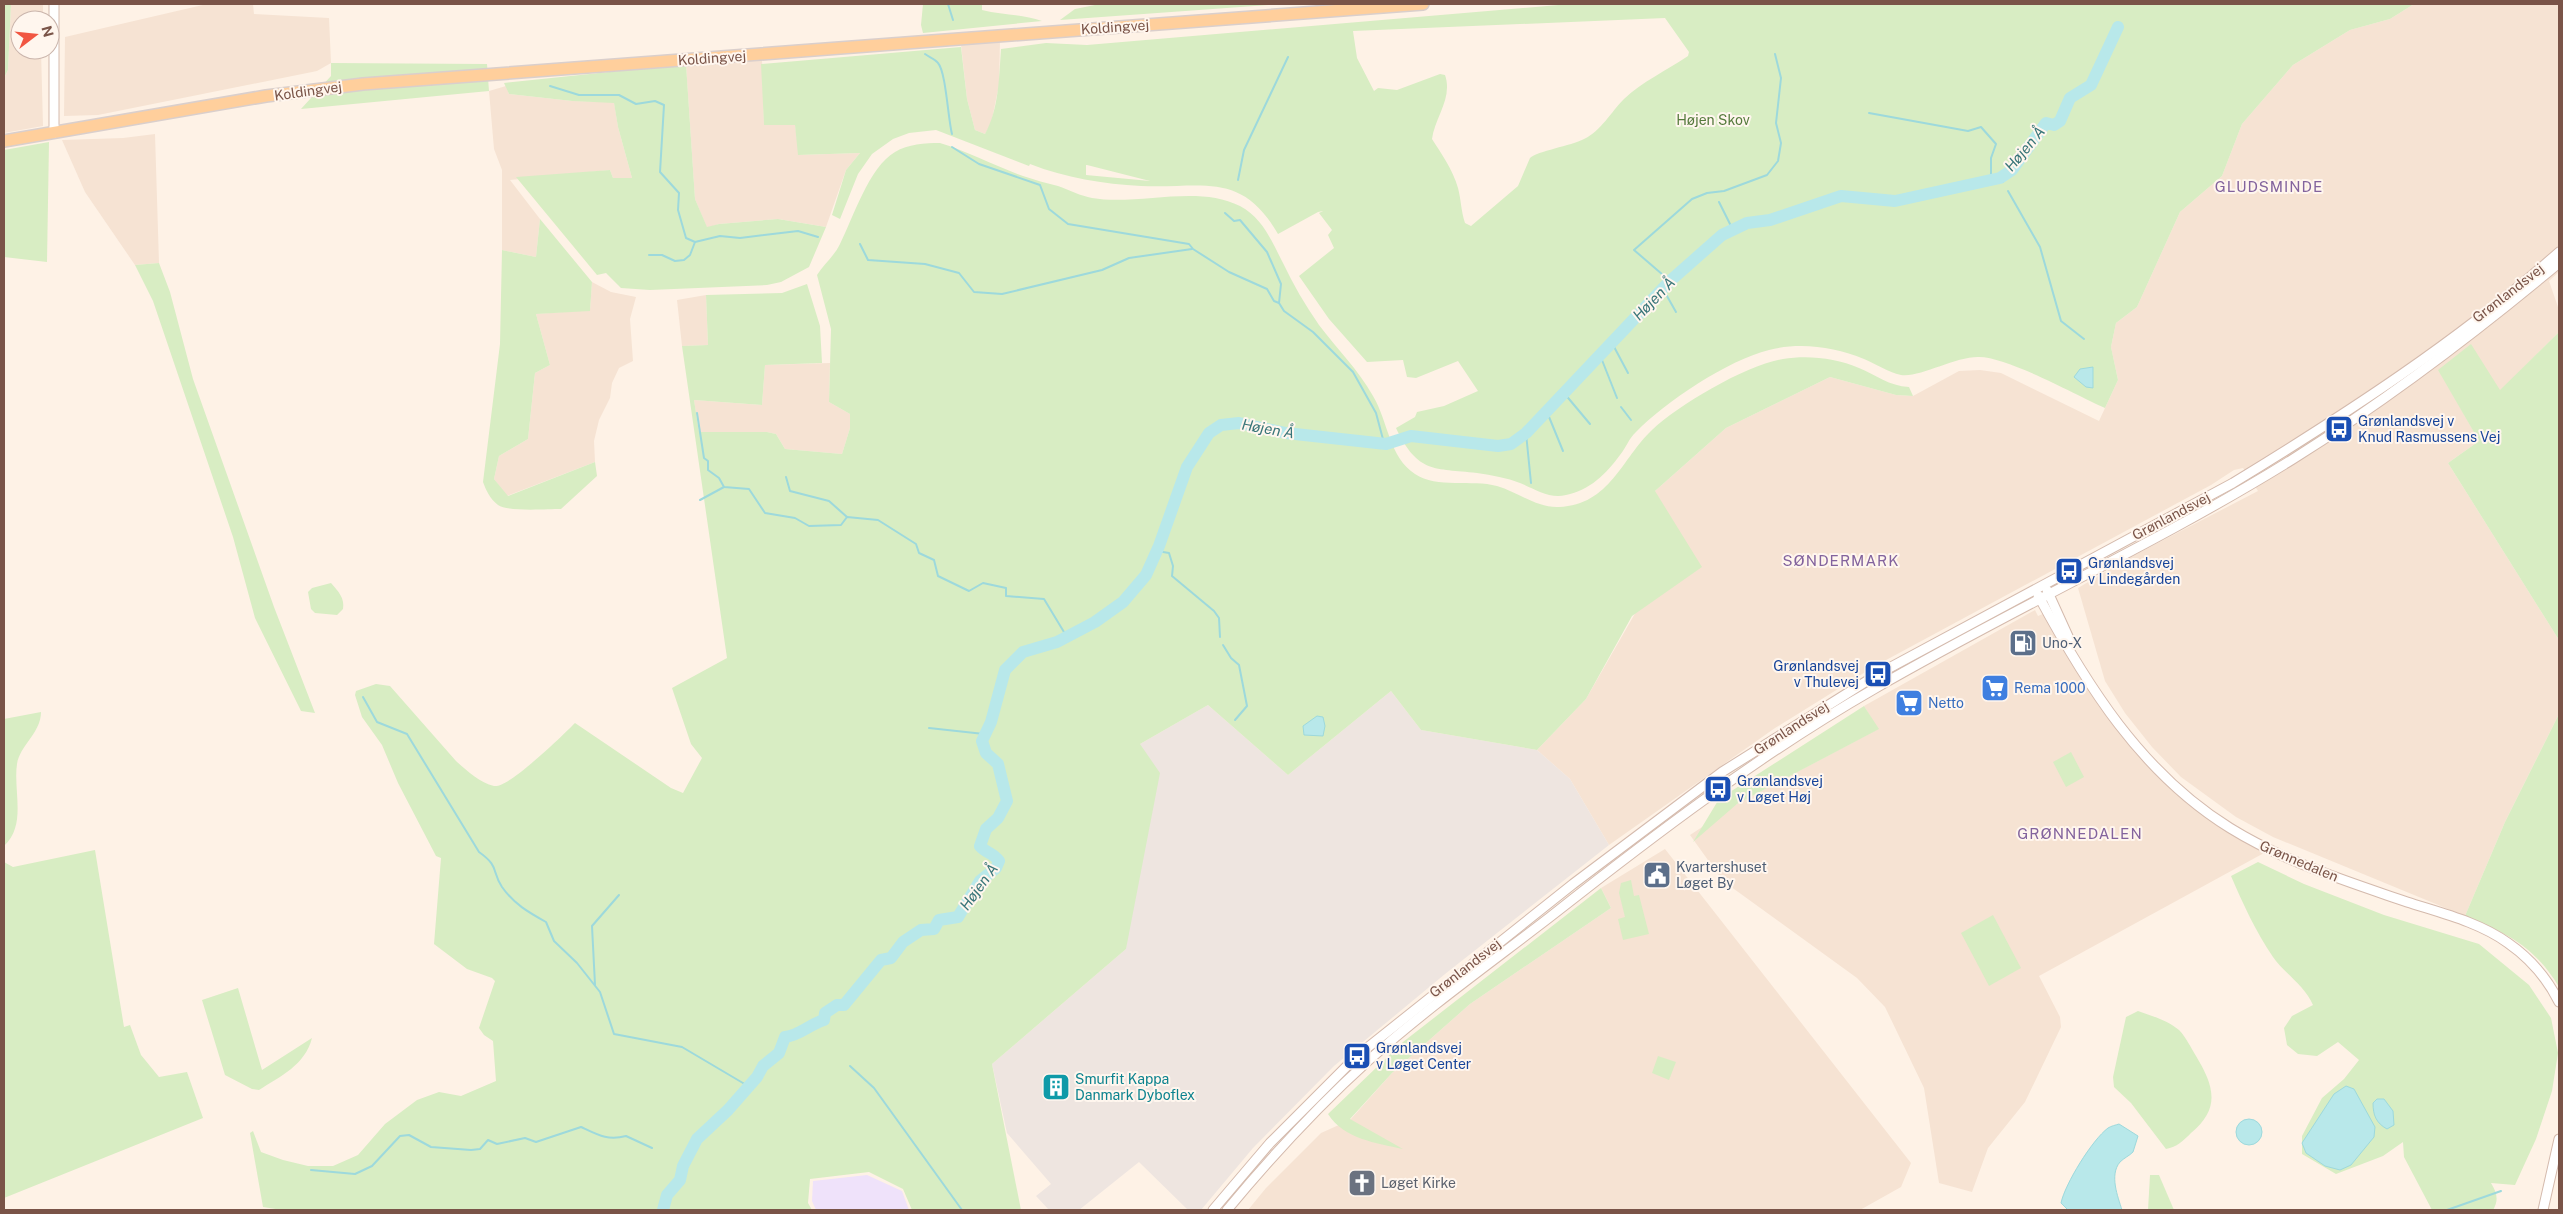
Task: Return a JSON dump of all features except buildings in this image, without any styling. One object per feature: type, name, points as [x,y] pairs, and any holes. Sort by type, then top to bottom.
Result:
[{"type":"main road","name":"Koldingvej","points":[[4,141],[266,96],[363,84],[1423,4]]},
{"type":"street","points":[[54,4],[54,133]]},
{"type":"street","name":"Grønlandsvej","points":[[1213,1210],[1270,1143],[1357,1056],[1440,988],[1722,772],[1800,721],[1878,674],[2233,483],[2314,432],[2443,344],[2559,252]]},
{"type":"street","name":"Grønlandsvej","points":[[1227,1210],[1291,1136],[1372,1057],[1447,996],[1684,813],[1771,753],[1852,702],[2244,488],[2339,430],[2449,352],[2559,263]]},
{"type":"street","name":"Grønnedalen","points":[[2044,585],[2078,661]]},
{"type":"street","name":"Grønnedalen","points":[[2036,590],[2110,714],[2148,760],[2179,790],[2228,827],[2306,866],[2484,929],[2508,942],[2538,968],[2559,1002]]},
{"type":"street","points":[[2543,1210],[2559,1139]]},
{"type":"shaded area","points":[[11,4],[43,4],[43,10],[11,10]]},
{"type":"shaded area","points":[[207,4],[253,4],[254,14],[329,18],[331,63],[317,71],[98,115],[64,116],[65,37]]},
{"type":"shaded area","points":[[2414,4],[2559,4],[2559,272],[2549,281],[2559,310],[2559,332],[2500,391],[2439,370],[2479,441],[2448,463],[2559,640],[2559,714],[2505,822],[2465,916],[2273,837],[2236,817],[2181,777],[2152,747],[2125,713],[2105,681],[2078,588],[2129,558],[2258,491],[2243,468],[2234,470],[2211,485],[1875,666],[1775,728],[1609,845],[1570,779],[1537,750],[1586,699],[1637,610],[1655,491],[1726,428],[1830,377],[1896,395],[1913,396],[1959,371],[1980,370],[2001,373],[2099,421],[2118,380],[2111,347],[2116,323],[2137,307],[2180,212],[2222,176],[2242,124],[2293,65],[2350,30],[2390,19]]},
{"type":"shaded area","points":[[10,26],[10,60],[41,60],[43,126],[4,133],[4,78],[8,70]]},
{"type":"shaded area","points":[[1000,40],[999,85],[991,124],[985,134],[975,130],[967,99],[961,45]]},
{"type":"shaded area","points":[[762,59],[764,125],[795,124],[799,155],[860,153],[846,170],[826,227],[778,219],[719,224],[707,228],[695,199],[686,64]]},
{"type":"shaded area","points":[[506,86],[509,94],[572,101],[614,102],[618,127],[632,178],[613,178],[610,170],[510,180],[540,219],[536,257],[502,250],[502,170],[494,149],[489,91]]},
{"type":"shaded area","points":[[155,134],[159,263],[135,265],[85,192],[62,140],[123,138]]},
{"type":"shaded area","points":[[592,282],[611,292],[636,297],[630,319],[633,361],[619,368],[612,383],[610,398],[599,420],[594,441],[595,462],[507,496],[494,479],[499,456],[528,439],[535,373],[550,365],[536,314],[590,310]]},
{"type":"shaded area","points":[[706,295],[708,345],[682,346],[677,300]]},
{"type":"shaded area","points":[[830,363],[829,402],[850,414],[850,428],[842,454],[785,449],[776,434],[767,432],[699,433],[694,400],[762,405],[765,365]]},
{"type":"shaded area","points":[[2035,610],[2038,616],[2045,613],[2097,703],[2158,776],[2223,828],[2264,853],[2039,976],[2060,1017],[2061,1027],[2025,1102],[1988,1148],[1972,1192],[1939,1183],[1924,1088],[1885,1007],[1857,978],[1723,881],[1690,835],[1737,804],[1878,729],[1864,706]]},
{"type":"shaded area","points":[[1391,691],[1421,730],[1537,750],[1570,779],[1609,845],[1445,974],[1334,1066],[1253,1148],[1201,1210],[1188,1210],[1139,1162],[1079,1210],[1049,1210],[1036,1196],[1051,1184],[1007,1133],[992,1064],[1126,949],[1140,744],[1208,705],[1288,775]]},
{"type":"shaded area","points":[[1665,849],[1911,1163],[1901,1187],[1860,1210],[1248,1210],[1266,1188],[1321,1133],[1350,1120],[1392,1073],[1470,1004],[1611,908],[1601,888]]},
{"type":"shaded area","points":[[867,1175],[902,1191],[909,1210],[816,1210],[812,1201],[813,1181]]},
{"type":"green space","points":[[4,4],[11,4],[8,70],[4,78]]},
{"type":"green space","points":[[923,4],[982,4],[982,10],[1042,21],[923,33],[921,25]]},
{"type":"green space","points":[[1100,4],[1281,4],[1060,20],[1075,9]]},
{"type":"green space","name":"Højen Skov","points":[[1570,4],[2414,4],[2390,19],[2350,30],[2293,65],[2242,124],[2222,176],[2180,212],[2137,307],[2116,323],[2111,347],[2118,380],[2105,408],[2023,369],[1990,358],[1978,357],[1958,360],[1917,373],[1901,375],[1841,351],[1793,346],[1753,355],[1717,372],[1698,384],[1648,420],[1629,440],[1615,462],[1597,480],[1582,490],[1560,496],[1548,495],[1520,483],[1499,477],[1438,469],[1420,461],[1412,454],[1396,428],[1415,417],[1417,412],[1444,406],[1478,391],[1458,361],[1416,378],[1407,377],[1403,360],[1367,362],[1329,319],[1299,276],[1334,248],[1328,235],[1332,230],[1319,213],[1323,211],[1318,212],[1278,234],[1264,214],[1250,200],[1234,191],[1218,187],[1141,186],[1085,180],[1030,164],[1029,166],[936,130],[909,133],[893,139],[872,154],[858,174],[840,219],[832,215],[846,170],[860,153],[798,155],[795,125],[764,125],[761,64],[961,47],[967,99],[975,130],[985,134],[996,104],[1001,49],[1046,43],[1087,45]],"holes":[[[1665,18],[1689,52],[1688,56],[1631,93],[1590,136],[1578,142],[1540,153],[1530,158],[1518,186],[1471,226],[1465,223],[1458,188],[1453,175],[1432,139],[1447,92],[1445,75],[1440,74],[1397,90],[1378,88],[1374,91],[1357,58],[1353,31]],[[1087,165],[1150,181],[1086,175]]]},
{"type":"green space","points":[[331,63],[487,64],[489,91],[301,109],[331,76]]},
{"type":"green space","points":[[686,64],[695,199],[707,227],[719,224],[778,219],[826,227],[809,267],[781,282],[767,285],[650,290],[621,288],[606,273],[597,275],[516,177],[610,170],[613,178],[632,178],[618,127],[614,103],[572,101],[509,94],[504,83]]},
{"type":"green space","points":[[49,142],[47,262],[4,257],[4,150]]},
{"type":"green space","points":[[940,143],[1023,176],[1092,198],[1128,200],[1186,196],[1205,197],[1223,200],[1248,211],[1266,231],[1295,287],[1314,317],[1367,386],[1378,406],[1394,448],[1400,458],[1406,467],[1424,479],[1444,483],[1477,483],[1497,486],[1551,507],[1576,504],[1591,498],[1603,489],[1641,441],[1679,409],[1733,377],[1768,362],[1783,359],[1812,357],[1841,362],[1889,382],[1909,387],[1913,396],[1896,395],[1830,377],[1726,428],[1655,491],[1702,567],[1632,616],[1586,699],[1537,750],[1421,730],[1391,691],[1288,775],[1208,705],[1140,744],[1160,773],[1126,949],[992,1064],[1021,1210],[912,1210],[903,1189],[869,1172],[810,1179],[808,1203],[812,1210],[282,1210],[263,1207],[250,1133],[253,1131],[261,1152],[308,1166],[333,1166],[358,1155],[385,1124],[417,1100],[439,1092],[461,1096],[496,1081],[493,1041],[484,1035],[479,1028],[495,981],[492,978],[467,969],[434,944],[441,858],[436,856],[398,783],[382,745],[362,717],[355,695],[356,691],[376,684],[390,686],[456,761],[473,776],[494,786],[501,785],[523,771],[575,723],[671,788],[683,793],[702,758],[691,744],[672,688],[727,658],[682,346],[708,345],[706,295],[782,293],[807,284],[820,326],[822,363],[765,365],[762,405],[694,400],[699,432],[767,432],[776,434],[785,449],[842,454],[850,428],[850,414],[829,402],[831,329],[817,275],[838,248],[870,181],[886,159],[905,147]]},
{"type":"green space","points":[[540,219],[592,282],[590,311],[536,314],[550,365],[535,373],[528,439],[499,456],[494,479],[508,496],[595,462],[597,476],[561,509],[510,509],[495,503],[483,482],[500,344],[502,250],[536,257]]},
{"type":"green space","points":[[159,263],[170,292],[193,379],[274,607],[315,713],[301,711],[255,618],[233,537],[153,301],[135,265]]},
{"type":"green space","points":[[2559,332],[2559,640],[2448,463],[2479,441],[2438,370],[2471,344],[2500,390]]},
{"type":"green space","points":[[331,583],[342,598],[343,609],[337,615],[315,613],[311,609],[308,592],[312,588]]},
{"type":"green space","points":[[1864,706],[1879,729],[1737,804],[1693,842],[1719,799]]},
{"type":"green space","points":[[41,712],[38,726],[22,751],[17,764],[17,818],[11,838],[4,846],[4,719]]},
{"type":"green space","points":[[2559,714],[2559,987],[2550,973],[2530,951],[2494,929],[2465,916],[2505,822]]},
{"type":"green space","points":[[2071,752],[2084,777],[2066,787],[2053,762]]},
{"type":"green space","points":[[95,850],[124,1027],[130,1025],[141,1055],[159,1077],[187,1072],[203,1118],[4,1198],[4,862],[13,867]]},
{"type":"green space","points":[[2258,862],[2304,884],[2384,915],[2479,944],[2529,985],[2551,1018],[2558,1053],[2552,1091],[2536,1139],[2515,1185],[2491,1183],[2496,1196],[2493,1210],[2432,1210],[2404,1157],[2403,1142],[2383,1156],[2336,1174],[2302,1154],[2302,1136],[2322,1098],[2344,1079],[2359,1060],[2338,1042],[2317,1056],[2298,1054],[2287,1045],[2284,1028],[2292,1016],[2313,1005],[2300,986],[2273,957],[2250,918],[2231,876]]},
{"type":"green space","points":[[1631,880],[1634,896],[1639,895],[1649,934],[1623,940],[1618,919],[1625,917],[1619,893],[1621,883]]},
{"type":"green space","points":[[1601,888],[1611,908],[1470,1004],[1392,1073],[1350,1119],[1403,1149],[1361,1139],[1343,1129],[1328,1114],[1403,1042]]},
{"type":"green space","points":[[1993,915],[2021,968],[1989,986],[1961,933]]},
{"type":"green space","points":[[238,988],[262,1070],[312,1038],[304,1056],[298,1063],[284,1075],[259,1090],[252,1089],[225,1075],[202,1000]]},
{"type":"green space","points":[[2138,1011],[2164,1021],[2179,1030],[2207,1077],[2212,1096],[2211,1106],[2201,1124],[2180,1143],[2166,1149],[2131,1103],[2114,1087],[2113,1077],[2126,1017]]},
{"type":"green space","points":[[1658,1056],[1676,1062],[1669,1080],[1652,1073]]},
{"type":"green space","points":[[2150,1175],[2159,1175],[2174,1210],[2148,1210]]},
{"type":"water","points":[[2093,367],[2093,388],[2086,387],[2074,377],[2080,369]]},
{"type":"water","points":[[1317,716],[1323,717],[1325,726],[1323,736],[1304,735],[1303,726]]},
{"type":"water","points":[[2346,1086],[2354,1089],[2375,1127],[2374,1137],[2351,1165],[2340,1170],[2325,1166],[2306,1153],[2302,1143],[2334,1094]]},
{"type":"water","points":[[2377,1099],[2384,1099],[2393,1111],[2394,1125],[2387,1129],[2380,1124],[2375,1115],[2373,1103]]},
{"type":"water","points":[[2249,1119],[2258,1123],[2262,1132],[2258,1141],[2249,1145],[2240,1141],[2236,1132],[2240,1123]]},
{"type":"water","points":[[2119,1124],[2138,1136],[2133,1152],[2120,1162],[2115,1173],[2115,1186],[2122,1210],[2068,1210],[2061,1203],[2080,1163],[2094,1142],[2109,1127]]},
{"type":"waterway","points":[[948,4],[953,20]]},
{"type":"waterway","name":"Højen Å","points":[[663,1210],[667,1195],[680,1180],[683,1166],[697,1139],[728,1110],[757,1077],[763,1066],[779,1053],[785,1037],[824,1020],[825,1013],[837,1005],[844,1005],[881,960],[891,958],[903,942],[921,930],[934,929],[939,920],[958,917],[980,881],[996,868],[999,861],[980,846],[986,829],[998,818],[1007,801],[998,764],[986,753],[982,741],[991,722],[1005,670],[1023,652],[1057,642],[1095,622],[1123,602],[1146,575],[1159,546],[1187,467],[1209,433],[1221,425],[1239,423],[1286,433],[1386,444],[1411,436],[1498,446],[1511,444],[1526,433],[1670,281],[1722,235],[1747,223],[1770,220],[1841,196],[1895,201],[2000,178],[2012,170],[2046,123],[2054,125],[2060,121],[2070,98],[2091,85],[2118,27]]},
{"type":"waterway","points":[[925,54],[937,62],[941,68],[952,134]]},
{"type":"waterway","points":[[1670,281],[1634,250],[1692,199],[1707,193],[1724,191],[1767,175],[1778,161],[1781,143],[1776,123],[1781,78],[1775,54]]},
{"type":"waterway","points":[[1238,180],[1244,150],[1288,57]]},
{"type":"waterway","points":[[550,86],[579,95],[619,95],[636,104],[655,101],[664,105],[660,172],[679,193],[678,210],[686,238],[695,242],[720,236],[740,238],[798,231],[818,237]]},
{"type":"waterway","points":[[1869,113],[1968,131],[1981,127],[1996,144],[1991,158],[1991,179]]},
{"type":"waterway","points":[[952,147],[979,164],[1040,185],[1049,209],[1068,224],[1189,244],[1193,249],[1229,272],[1267,289],[1274,301],[1279,303]]},
{"type":"waterway","name":"Højen Å","points":[[2000,178],[2003,182]]},
{"type":"waterway","points":[[2008,191],[2040,247],[2061,321],[2084,339]]},
{"type":"waterway","points":[[1719,202],[1733,230]]},
{"type":"waterway","points":[[1225,213],[1234,221],[1240,220],[1267,252],[1281,284],[1279,303],[1284,311],[1313,332],[1353,372],[1376,413],[1384,443]]},
{"type":"waterway","points":[[649,255],[662,255],[675,261],[684,260],[690,255],[695,242]]},
{"type":"waterway","points":[[860,244],[868,260],[925,264],[959,273],[974,292],[1002,294],[1102,270],[1129,258],[1192,249]]},
{"type":"waterway","points":[[1663,289],[1676,312]]},
{"type":"waterway","points":[[1612,343],[1628,373]]},
{"type":"waterway","points":[[1600,355],[1617,398]]},
{"type":"waterway","points":[[1564,393],[1590,424]]},
{"type":"waterway","points":[[1621,407],[1631,420]]},
{"type":"waterway","points":[[1547,412],[1563,451]]},
{"type":"waterway","points":[[697,413],[704,458],[708,461],[708,470],[719,478],[724,487],[749,489],[765,513],[795,518],[809,526],[841,525],[847,517],[878,520],[916,544],[919,553],[934,560],[938,576],[969,591],[983,583],[1006,588],[1006,596],[1044,599],[1067,637]]},
{"type":"waterway","points":[[1526,433],[1531,483]]},
{"type":"waterway","points":[[786,477],[790,491],[829,501],[847,517]]},
{"type":"waterway","points":[[700,500],[724,487]]},
{"type":"waterway","points":[[1157,551],[1169,553],[1173,566],[1172,576],[1214,611],[1219,618],[1220,637]]},
{"type":"waterway","points":[[1223,645],[1231,658],[1239,665],[1247,706],[1235,720]]},
{"type":"waterway","points":[[363,697],[377,722],[407,734],[479,852],[493,865],[502,887],[522,907],[546,922],[554,941],[577,963],[600,992],[614,1034],[682,1047],[748,1086]]},
{"type":"waterway","points":[[929,728],[984,734]]},
{"type":"waterway","points":[[595,985],[592,926],[619,895]]},
{"type":"waterway","points":[[850,1066],[874,1088],[962,1210]]},
{"type":"waterway","points":[[311,1170],[355,1174],[372,1166],[400,1136],[409,1135],[431,1147],[471,1150],[480,1149],[488,1140],[497,1144],[525,1138],[536,1142],[581,1127],[598,1135],[614,1138],[626,1136],[652,1148]]},
{"type":"waterway","points":[[2447,1210],[2501,1191]]},
{"type":"place","name":"Grønlandsvej v Knud Rasmussens Vej","points":[[2339,429]]},
{"type":"place","name":"Grønlandsvej v Lindegården","points":[[2069,571]]},
{"type":"place","name":"Uno-X","points":[[2023,643]]},
{"type":"place","name":"Grønlandsvej v Thulevej","points":[[1878,674]]},
{"type":"place","name":"Rema 1000","points":[[1995,688]]},
{"type":"place","name":"Netto","points":[[1909,703]]},
{"type":"place","name":"Grønlandsvej v Løget Høj","points":[[1718,789]]},
{"type":"place","name":"Kvartershuset Løget By","points":[[1657,875]]},
{"type":"place","name":"Grønlandsvej v Løget Center","points":[[1357,1056]]},
{"type":"place","name":"Smurfit Kappa Danmark Dyboflex","points":[[1056,1087]]},
{"type":"place","name":"Løget Kirke","points":[[1362,1183]]},
{"type":"district","name":"GLUDSMINDE","points":[[2269,187]]},
{"type":"district","name":"SØNDERMARK","points":[[1841,561]]},
{"type":"district","name":"GRØNNEDALEN","points":[[2080,834]]}]
